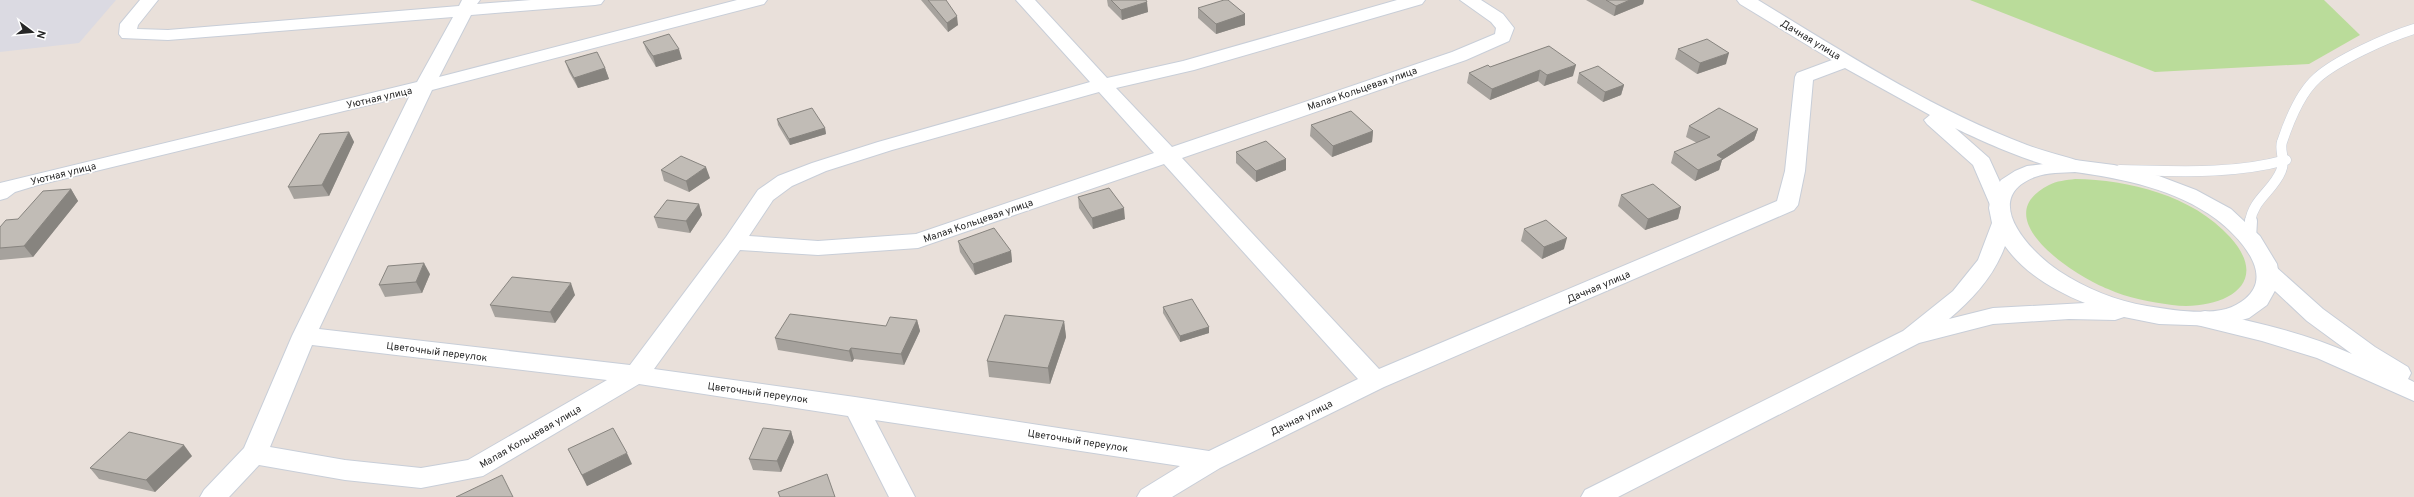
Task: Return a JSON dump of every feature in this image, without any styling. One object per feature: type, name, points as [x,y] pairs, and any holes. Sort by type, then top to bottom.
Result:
[{"type":"street","points":[[149,0],[128,24],[128,34],[168,35],[469,5],[595,0]]},
{"type":"street","name":"Уютная улица","points":[[0,193],[8,187],[33,180],[424,86],[758,0]]},
{"type":"street","points":[[1025,0],[1375,381]]},
{"type":"street","name":"Малая Кольцевая улица","points":[[254,454],[344,470],[421,478],[474,469],[636,375],[734,242],[765,195],[785,181],[819,166],[1102,85],[1187,66],[1416,0]]},
{"type":"street","name":"Малая Кольцевая улица","points":[[734,242],[818,248],[918,241],[1166,154],[1459,56],[1503,38],[1505,28],[1497,18],[1469,0]]},
{"type":"street","name":"Дачная улица","points":[[1746,0],[1846,61]]},
{"type":"street","points":[[213,497],[254,454],[304,336],[424,86],[469,5]]},
{"type":"street","points":[[1846,61],[1983,134],[2016,148],[2075,166]]},
{"type":"street","name":"Дачная улица","points":[[1150,497],[1211,460],[1375,381],[1787,204],[1795,171],[1804,77],[1846,61]]},
{"type":"street","points":[[1891,86],[1948,130],[1982,162],[1998,202],[2002,225],[2016,246],[2037,266],[2092,297],[2138,312],[2173,318],[2205,319],[2234,315],[2252,306],[2265,292],[2268,272]]},
{"type":"street","points":[[1998,202],[2007,185],[2023,174],[2046,168],[2075,166],[2111,170],[2156,181],[2194,197],[2223,214],[2250,238],[2262,255],[2268,272],[2315,316],[2367,353],[2414,382]]},
{"type":"street","points":[[1594,497],[1911,337],[1961,297],[1988,262],[2002,225]]},
{"type":"street","points":[[1911,337],[1993,316],[2069,311],[2138,312]]},
{"type":"street","points":[[2205,319],[2265,333],[2325,352],[2414,392]]},
{"type":"street","name":"Цветочный переулок","points":[[304,336],[636,375],[855,406],[1211,460]]},
{"type":"street","points":[[855,406],[902,497]]},
{"type":"lane","points":[[2250,238],[2252,213],[2264,192],[2280,175],[2286,160],[2282,144],[2300,104],[2316,78],[2393,35],[2414,28]]},
{"type":"lane","points":[[2111,170],[2231,171],[2264,167],[2286,160]]},
{"type":"shaded area","points":[[0,0],[116,0],[79,43],[0,52]]},
{"type":"green space","points":[[1970,0],[2324,0],[2360,35],[2309,64],[2155,72]]},
{"type":"green space","points":[[2075,179],[2096,180],[2138,187],[2178,200],[2197,210],[2215,222],[2230,237],[2242,255],[2246,270],[2244,282],[2235,292],[2222,299],[2207,304],[2190,306],[2172,305],[2123,295],[2093,282],[2076,272],[2058,259],[2042,244],[2030,229],[2026,213],[2032,198],[2049,185]]},
{"type":"building","points":[[928,0],[946,0],[957,16],[947,23]]},
{"type":"building","points":[[1111,0],[1146,0],[1147,2],[1121,10]]},
{"type":"building","points":[[1228,0],[1245,14],[1216,24],[1198,8]]},
{"type":"building","points":[[1606,0],[1630,0],[1616,6]]},
{"type":"building","points":[[669,34],[679,49],[653,56],[643,42]]},
{"type":"building","points":[[1707,39],[1729,53],[1700,63],[1678,49]]},
{"type":"building","points":[[1549,46],[1576,65],[1547,75],[1540,70],[1492,89],[1469,73],[1488,65],[1490,67]]},
{"type":"building","points":[[597,52],[605,68],[574,78],[565,61]]},
{"type":"building","points":[[1598,66],[1624,85],[1605,92],[1579,73]]},
{"type":"building","points":[[812,108],[825,128],[789,139],[777,119]]},
{"type":"building","points":[[1719,108],[1758,129],[1717,155],[1723,159],[1698,170],[1674,152],[1710,137],[1689,126]]},
{"type":"building","points":[[1351,111],[1373,131],[1333,146],[1311,125]]},
{"type":"building","points":[[349,132],[322,185],[288,187],[320,134]]},
{"type":"building","points":[[1266,141],[1286,159],[1256,171],[1236,152]]},
{"type":"building","points":[[681,156],[706,167],[686,181],[661,170]]},
{"type":"building","points":[[1653,184],[1681,207],[1648,219],[1621,195]]},
{"type":"building","points":[[1109,188],[1124,208],[1092,218],[1078,197]]},
{"type":"building","points":[[71,189],[24,246],[0,248],[0,227],[6,220],[18,219],[43,191]]},
{"type":"building","points":[[667,200],[699,204],[686,221],[654,217]]},
{"type":"building","points":[[1546,220],[1567,238],[1544,247],[1524,229]]},
{"type":"building","points":[[994,228],[1011,251],[973,264],[958,241]]},
{"type":"building","points":[[424,263],[416,282],[379,285],[388,266]]},
{"type":"building","points":[[512,277],[571,283],[550,312],[490,305]]},
{"type":"building","points":[[1192,299],[1209,327],[1180,336],[1163,307]]},
{"type":"building","points":[[790,314],[886,326],[890,317],[917,320],[901,354],[851,348],[849,351],[775,338]]},
{"type":"building","points":[[1005,315],[1064,321],[1048,368],[987,361]]},
{"type":"building","points":[[613,428],[627,453],[582,475],[568,449]]},
{"type":"building","points":[[763,428],[791,431],[777,461],[749,459]]},
{"type":"building","points":[[129,432],[184,445],[146,480],[90,468]]},
{"type":"building","points":[[827,474],[835,497],[780,497],[778,492]]},
{"type":"building","points":[[502,475],[513,497],[456,497]]}]
